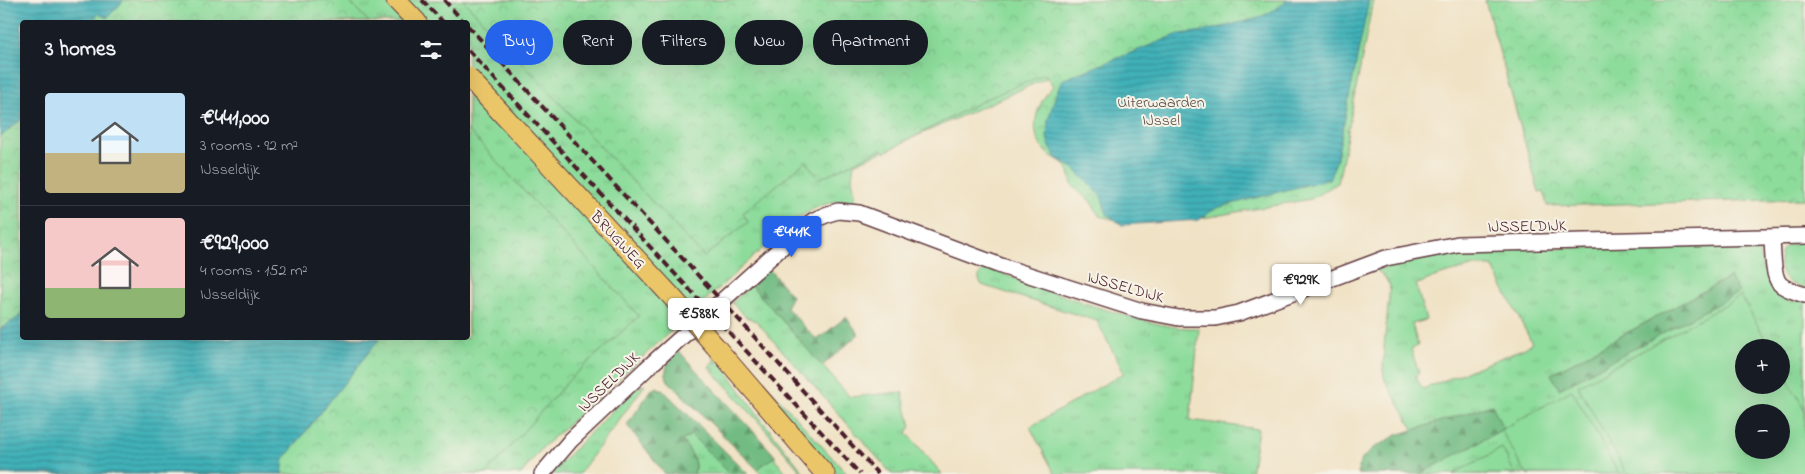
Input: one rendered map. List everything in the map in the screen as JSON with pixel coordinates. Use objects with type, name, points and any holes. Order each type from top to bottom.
[{"type":"main road","points":[[396,0],[415,20]]},
{"type":"main road","name":"BRUGWEG","points":[[470,79],[672,297],[824,474]]},
{"type":"street","name":"IJSSELDIJK","points":[[542,474],[571,440],[733,289],[807,225],[814,220],[838,211],[858,212],[1001,266],[1142,311],[1179,318],[1215,318],[1239,313],[1386,258],[1458,244],[1805,236]]},
{"type":"street","points":[[1772,238],[1775,276],[1779,283],[1786,288],[1805,295]]},
{"type":"green space","points":[[90,0],[348,0],[367,20],[69,20]]},
{"type":"green space","points":[[124,0],[1287,0],[1051,76],[854,164],[852,177],[856,201],[847,200],[831,203],[816,208],[794,220],[543,447],[521,474],[282,474],[465,340],[470,340],[470,20],[94,20]]},
{"type":"green space","name":"Uiterwaarden IJssel","points":[[463,0],[1373,0],[1338,183],[1311,199],[1203,218],[1125,222],[1099,216],[1090,201],[1074,187],[1067,167],[1046,152],[1040,144],[1035,128],[1038,110],[1053,86],[1045,74],[986,99],[885,152],[881,149],[819,179],[806,161],[743,213],[748,222],[704,257],[524,65],[553,65],[553,20],[485,20],[485,23]]},
{"type":"green space","points":[[1485,0],[1805,0],[1805,199],[1547,206],[1544,192],[1539,193]]},
{"type":"green space","points":[[20,71],[20,340],[470,340],[470,132],[639,316],[570,379],[486,474],[0,474],[0,92]]},
{"type":"green space","points":[[1805,242],[1805,288],[1789,282],[1785,278],[1782,273],[1780,259],[1785,247],[1793,243]]},
{"type":"green space","points":[[1751,245],[1759,252],[1762,265],[1781,297],[1793,302],[1798,300],[1805,301],[1805,474],[1420,474],[1502,429],[1492,405],[1414,431],[1385,380],[1383,371],[1384,347],[1390,286],[1384,276],[1376,270],[1406,262],[1483,249]],"holes":[[[1475,266],[1492,266],[1532,343],[1525,348],[1423,389],[1415,376],[1419,373],[1411,349],[1418,346],[1412,324],[1426,320],[1416,285],[1437,276]],[[1730,277],[1738,292],[1551,374]]]},
{"type":"green space","points":[[768,268],[792,296],[786,307],[817,340],[846,317],[859,334],[822,366],[751,285]]},
{"type":"green space","points":[[986,268],[1072,299],[1133,318],[1170,326],[1199,328],[1190,420],[1258,429],[1251,474],[1055,474],[1030,427],[1124,373],[1097,321],[982,285],[979,275]]},
{"type":"green space","points":[[1730,277],[1739,292],[1559,389],[1551,374]]},
{"type":"green space","points":[[751,285],[850,397],[902,392],[911,426],[907,433],[942,474],[892,474],[756,321],[746,317],[732,303]]},
{"type":"green space","points":[[1741,296],[1765,339],[1735,339],[1735,394],[1790,394],[1790,384],[1805,410],[1805,474],[1627,474],[1578,386]]},
{"type":"green space","points":[[724,338],[847,474],[837,474],[721,341]]},
{"type":"green space","points":[[679,351],[775,456],[757,469],[668,381],[666,368]]},
{"type":"green space","points":[[711,355],[722,365],[761,419],[805,474],[709,367],[713,361],[717,364]]},
{"type":"green space","points":[[645,385],[579,474],[550,474],[619,404],[638,387]]},
{"type":"green space","points":[[657,387],[664,391],[748,474],[730,474],[691,435],[682,441],[694,460],[694,474],[665,474],[627,425],[651,390]]},
{"type":"green space","points":[[1572,390],[1619,474],[1526,474],[1501,430]]},
{"type":"green space","points":[[1492,405],[1503,429],[1420,474],[1358,474],[1360,461],[1372,449],[1397,435]]},
{"type":"green space","points":[[691,435],[730,474],[694,474],[694,460],[682,441]]},
{"type":"green space","points":[[1502,448],[1515,474],[1453,474]]},
{"type":"green space","points":[[775,456],[775,460],[788,474],[762,474],[757,469]]},
{"type":"water","points":[[0,0],[124,0],[107,18],[99,14],[93,20],[20,20],[20,121],[0,137]]},
{"type":"water","points":[[1287,0],[1369,0],[1336,162],[1329,179],[1216,208],[1199,220],[1122,225],[1107,214],[1101,196],[1073,168],[1056,158],[1047,138],[1048,120],[1062,80],[1179,34],[1205,31],[1259,18],[1281,6]]},
{"type":"water","points":[[20,315],[20,340],[378,340],[284,459],[282,474],[0,474],[0,329]]},
{"type":"railway","points":[[422,0],[441,20]]},
{"type":"railway","points":[[444,0],[462,20]]},
{"type":"railway","points":[[470,28],[741,322],[878,474]]},
{"type":"railway","points":[[470,52],[860,474]]}]
